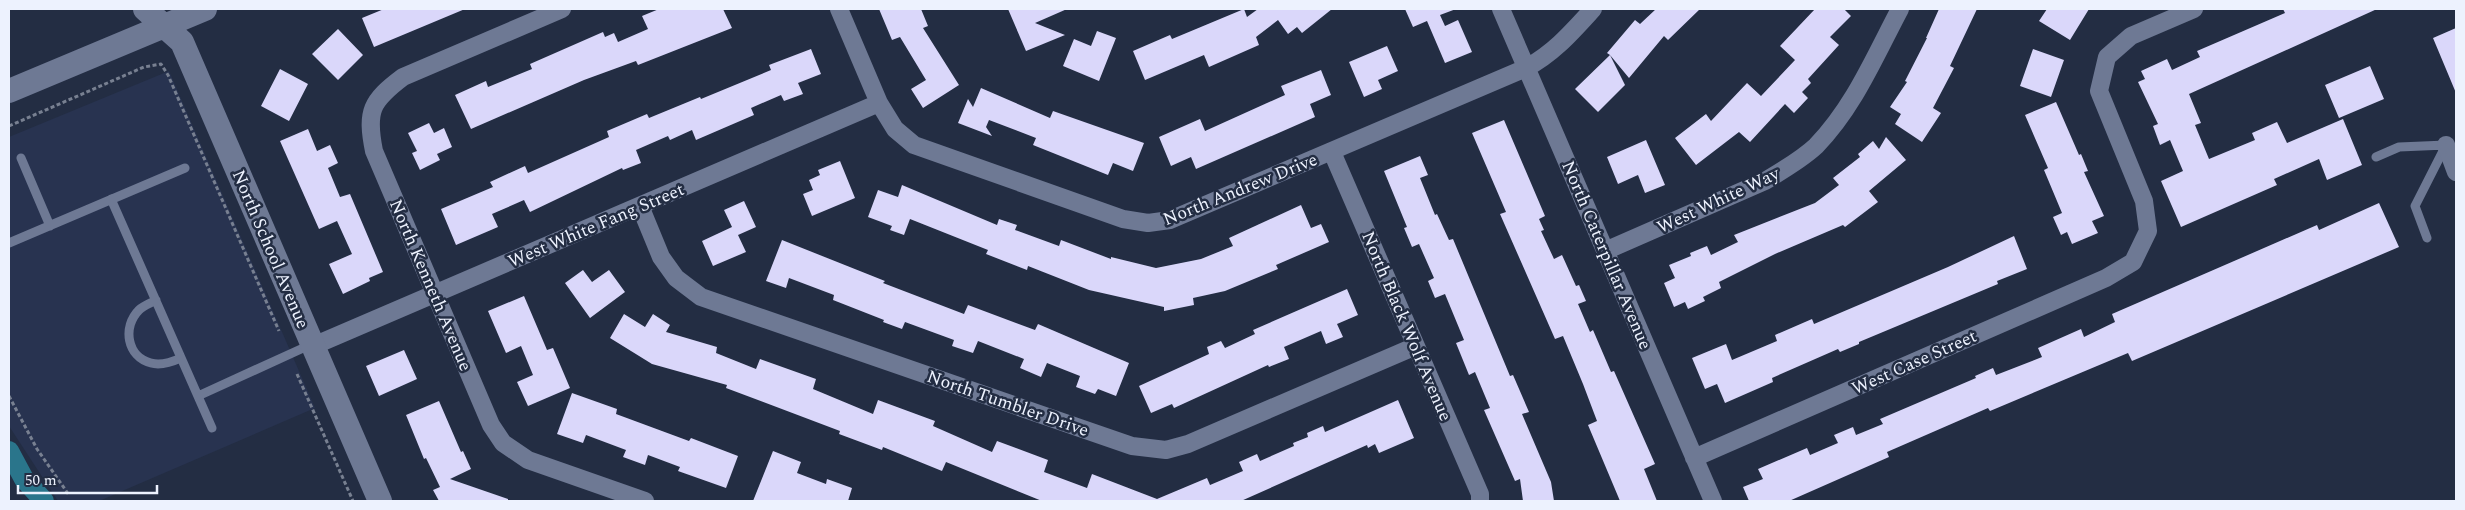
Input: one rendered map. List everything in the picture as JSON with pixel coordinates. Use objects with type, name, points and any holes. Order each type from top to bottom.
[{"type":"street","name":"North School Avenue","points":[[145,9],[182,42],[380,501]]},
{"type":"street","points":[[9,92],[205,9]]},
{"type":"street","name":"North Kenneth Avenue","points":[[562,9],[403,77],[385,90],[373,108],[369,125],[374,150],[491,425],[503,443],[516,454],[528,460],[645,501]]},
{"type":"street","name":"North Andrew Drive","points":[[839,9],[879,103],[895,129],[914,145],[1123,219],[1148,223],[1170,220],[1526,68],[1547,56],[1566,40],[1593,9]]},
{"type":"street","name":"North Caterpillar Avenue","points":[[1501,9],[1712,501]]},
{"type":"street","name":"West White Way","points":[[1605,251],[1765,181],[1790,166],[1814,147],[1835,125],[1854,98],[1900,9]]},
{"type":"street","name":"West Case Street","points":[[1694,458],[2106,278],[2133,262],[2148,231],[2144,202],[2099,91],[2107,57],[2131,36],[2194,9]]},
{"type":"street","name":"West White Fang Street","points":[[313,345],[879,103]]},
{"type":"street","points":[[2446,145],[2456,172]]},
{"type":"street","name":"North Black Wolf Avenue","points":[[1332,152],[1480,494],[1480,501]]},
{"type":"street","name":"North Tumbler Drive","points":[[640,206],[666,264],[676,278],[700,297],[1132,446],[1166,450],[1188,444],[1416,346]]},
{"type":"lane","points":[[2376,157],[2399,147],[2446,145],[2415,206],[2427,238]]},
{"type":"lane","points":[[21,158],[50,226]]},
{"type":"lane","points":[[9,243],[185,168]]},
{"type":"lane","points":[[111,200],[212,428]]},
{"type":"lane","points":[[156,300],[139,310],[130,324],[128,340],[134,353],[150,363],[164,364],[181,358]]},
{"type":"lane","points":[[198,396],[313,345]]},
{"type":"path","points":[[297,374],[353,501]]},
{"type":"path","points":[[9,396],[37,449],[68,495]]},
{"type":"shaded area","points":[[169,71],[315,408],[99,501],[58,501],[9,426],[9,137]]},
{"type":"building","points":[[384,9],[465,9],[374,47],[362,18]]},
{"type":"building","points":[[659,9],[723,9],[732,28],[638,65],[636,61],[584,80],[471,129],[455,95],[486,81],[488,87],[532,69],[530,64],[603,32],[605,37],[614,33],[618,42],[648,29],[642,16]]},
{"type":"building","points":[[879,9],[921,9],[928,26],[923,28],[959,85],[923,108],[911,89],[926,80],[900,37],[892,40]]},
{"type":"building","points":[[1008,9],[1067,9],[1035,23],[1065,35],[1026,51]]},
{"type":"building","points":[[1244,9],[1247,17],[1258,9],[1332,9],[1302,33],[1297,27],[1288,34],[1278,20],[1256,37],[1259,45],[1209,67],[1204,55],[1145,80],[1133,51],[1170,35],[1172,39]]},
{"type":"building","points":[[1405,9],[1456,9],[1440,15],[1445,26],[1458,20],[1472,52],[1445,63],[1427,21],[1413,27]]},
{"type":"building","points":[[1656,9],[1700,9],[1668,40],[1664,36],[1629,78],[1607,53],[1635,20],[1640,24]]},
{"type":"building","points":[[1815,9],[1844,9],[1851,16],[1830,37],[1839,45],[1808,79],[1811,83],[1802,92],[1808,98],[1794,113],[1785,104],[1750,142],[1739,132],[1696,165],[1675,138],[1706,114],[1711,121],[1747,83],[1761,96],[1795,60],[1780,46]]},
{"type":"building","points":[[1939,9],[1977,9],[1950,66],[1954,68],[1933,108],[1941,113],[1922,142],[1895,124],[1901,114],[1890,107],[1907,82],[1905,81],[1927,38]]},
{"type":"building","points":[[2047,9],[2089,9],[2070,40],[2039,21]]},
{"type":"building","points":[[2283,9],[2377,9],[2189,94],[2201,123],[2195,125],[2209,159],[2255,140],[2252,133],[2277,122],[2287,143],[2343,119],[2362,165],[2327,180],[2319,159],[2274,179],[2277,185],[2181,227],[2161,181],[2183,171],[2170,140],[2160,145],[2153,126],[2158,124],[2138,82],[2145,79],[2141,71],[2167,59],[2172,70],[2200,57],[2197,51],[2285,13]]},
{"type":"building","points":[[2456,28],[2456,93],[2433,38]]},
{"type":"building","points":[[338,29],[363,55],[338,80],[312,54]]},
{"type":"building","points":[[1097,31],[1116,38],[1099,81],[1063,66],[1074,39],[1091,46]]},
{"type":"building","points":[[1387,46],[1398,71],[1378,80],[1382,89],[1364,97],[1349,62]]},
{"type":"building","points":[[811,49],[821,74],[798,83],[803,94],[784,101],[781,95],[751,108],[754,115],[696,140],[692,130],[670,140],[668,136],[636,150],[641,163],[623,170],[622,168],[530,212],[524,200],[492,214],[498,227],[456,245],[441,209],[493,187],[490,182],[525,166],[528,173],[609,137],[607,131],[647,114],[649,118],[700,97],[701,99],[771,70],[769,65]]},
{"type":"building","points":[[2033,49],[2064,60],[2051,97],[2020,86]]},
{"type":"building","points":[[1610,55],[1625,85],[1598,112],[1575,89]]},
{"type":"building","points":[[2370,66],[2384,99],[2339,118],[2325,85]]},
{"type":"building","points":[[280,69],[308,84],[289,121],[261,106]]},
{"type":"building","points":[[1321,70],[1331,95],[1310,104],[1315,117],[1196,169],[1191,157],[1171,166],[1159,137],[1200,119],[1205,131],[1285,95],[1281,86]]},
{"type":"building","points":[[981,88],[1050,118],[1053,111],[1144,143],[1133,171],[1113,163],[1108,175],[1033,145],[1036,138],[989,120],[986,127],[992,136],[958,123],[968,99],[973,107]]},
{"type":"building","points":[[2056,102],[2079,155],[2081,154],[2088,171],[2084,172],[2104,216],[2092,221],[2098,233],[2072,244],[2067,232],[2061,235],[2053,217],[2062,213],[2044,170],[2048,168],[2025,115]]},
{"type":"building","points":[[1504,120],[1545,216],[1539,219],[1544,230],[1541,231],[1554,259],[1562,255],[1576,286],[1579,285],[1586,301],[1578,304],[1590,332],[1593,330],[1611,372],[1614,371],[1655,464],[1644,469],[1657,501],[1620,501],[1588,425],[1597,421],[1563,336],[1555,339],[1500,214],[1506,212],[1472,133]]},
{"type":"building","points":[[429,123],[434,133],[444,128],[452,147],[437,154],[440,160],[420,170],[412,153],[417,151],[408,133]]},
{"type":"building","points":[[308,129],[317,151],[330,145],[338,163],[328,168],[340,197],[350,194],[383,272],[369,278],[370,281],[343,294],[329,264],[352,254],[337,221],[319,229],[280,141]]},
{"type":"building","points":[[1886,137],[1906,160],[1869,191],[1878,202],[1845,227],[1843,225],[1775,254],[1719,282],[1721,288],[1703,297],[1705,301],[1688,309],[1685,302],[1674,307],[1664,283],[1675,278],[1669,265],[1691,256],[1690,253],[1707,246],[1711,255],[1738,242],[1734,235],[1815,203],[1839,185],[1833,178],[1860,157],[1858,154],[1873,141],[1879,149]]},
{"type":"building","points":[[1646,140],[1665,185],[1645,193],[1638,175],[1618,184],[1607,157]]},
{"type":"building","points":[[1420,156],[1428,175],[1420,178],[1435,215],[1437,214],[1449,240],[1453,239],[1510,376],[1513,375],[1529,412],[1522,414],[1551,482],[1554,501],[1523,501],[1520,479],[1515,481],[1484,410],[1490,408],[1475,372],[1469,375],[1456,343],[1464,340],[1445,294],[1435,298],[1428,281],[1434,278],[1419,244],[1412,247],[1404,228],[1407,227],[1384,171]]},
{"type":"building","points":[[840,161],[855,198],[812,216],[803,194],[813,190],[809,180],[820,175],[818,170]]},
{"type":"building","points":[[902,185],[997,225],[999,219],[1017,225],[1015,230],[1059,246],[1061,240],[1111,259],[1111,257],[1156,268],[1201,259],[1233,246],[1229,238],[1301,205],[1311,228],[1321,224],[1329,242],[1276,265],[1278,269],[1225,291],[1193,298],[1194,305],[1164,311],[1164,307],[1089,290],[1028,266],[1027,270],[986,254],[988,250],[910,219],[904,235],[890,230],[892,226],[868,217],[878,190],[898,197]]},
{"type":"building","points":[[744,201],[756,227],[738,235],[746,252],[713,266],[702,241],[732,227],[724,210]]},
{"type":"building","points":[[2379,203],[2399,247],[2132,361],[2128,353],[1990,411],[1988,408],[1887,452],[1889,457],[1789,501],[1749,501],[1743,487],[1763,479],[1758,469],[1807,448],[1810,455],[1838,443],[1834,435],[1853,427],[1856,435],[1883,424],[1880,419],[1976,378],[1975,376],[1993,368],[1996,375],[2042,357],[2038,348],[2081,329],[2084,337],[2115,322],[2112,314],[2317,225],[2319,230]]},
{"type":"building","points":[[2014,236],[2027,269],[1997,281],[1998,284],[1859,342],[1859,344],[1840,352],[1838,349],[1772,378],[1773,382],[1725,403],[1717,384],[1705,389],[1692,358],[1726,344],[1732,360],[1777,341],[1775,335],[1812,319],[1814,324],[1948,267]]},
{"type":"building","points":[[782,240],[885,281],[883,283],[964,314],[968,305],[1035,330],[1038,324],[1129,363],[1116,396],[1098,389],[1095,394],[1076,387],[1080,376],[1047,363],[1041,377],[1020,368],[1024,359],[978,341],[973,353],[952,346],[954,340],[905,322],[902,329],[833,300],[834,295],[789,278],[786,288],[766,281]]},
{"type":"building","points":[[583,270],[592,282],[609,270],[625,292],[590,318],[565,283]]},
{"type":"building","points":[[1347,289],[1358,315],[1337,324],[1343,337],[1326,344],[1321,331],[1284,347],[1289,359],[1269,367],[1268,365],[1174,408],[1172,404],[1151,413],[1139,386],[1209,354],[1207,347],[1221,341],[1225,348],[1255,334],[1253,330]]},
{"type":"building","points":[[524,296],[547,350],[553,348],[570,388],[528,406],[517,382],[533,375],[521,346],[506,353],[488,311]]},
{"type":"building","points":[[624,314],[645,327],[653,314],[670,325],[666,332],[717,347],[716,353],[756,369],[760,359],[816,379],[813,389],[873,414],[878,400],[935,421],[933,426],[992,452],[997,441],[1048,460],[1044,472],[1087,488],[1092,474],[1157,499],[1207,478],[1210,485],[1243,471],[1239,462],[1257,454],[1260,461],[1294,446],[1293,443],[1308,437],[1307,433],[1323,426],[1325,432],[1398,400],[1414,438],[1379,453],[1375,444],[1368,448],[1367,445],[1241,501],[1042,501],[946,462],[942,471],[883,447],[882,450],[839,434],[840,431],[726,388],[727,385],[652,364],[610,338]]},
{"type":"building","points":[[404,350],[417,379],[379,396],[366,366]]},
{"type":"building","points":[[572,393],[617,409],[616,414],[689,441],[691,438],[738,456],[726,488],[678,471],[680,467],[648,455],[645,465],[623,457],[626,450],[586,435],[583,443],[557,434]]},
{"type":"building","points":[[439,401],[461,452],[463,451],[471,469],[450,479],[508,499],[508,501],[439,501],[433,490],[440,487],[426,458],[424,459],[406,415]]},
{"type":"building","points":[[773,451],[801,462],[797,473],[826,484],[827,479],[852,488],[848,501],[753,501]]},
{"type":"waterway","points":[[9,451],[24,479],[44,501]]}]
